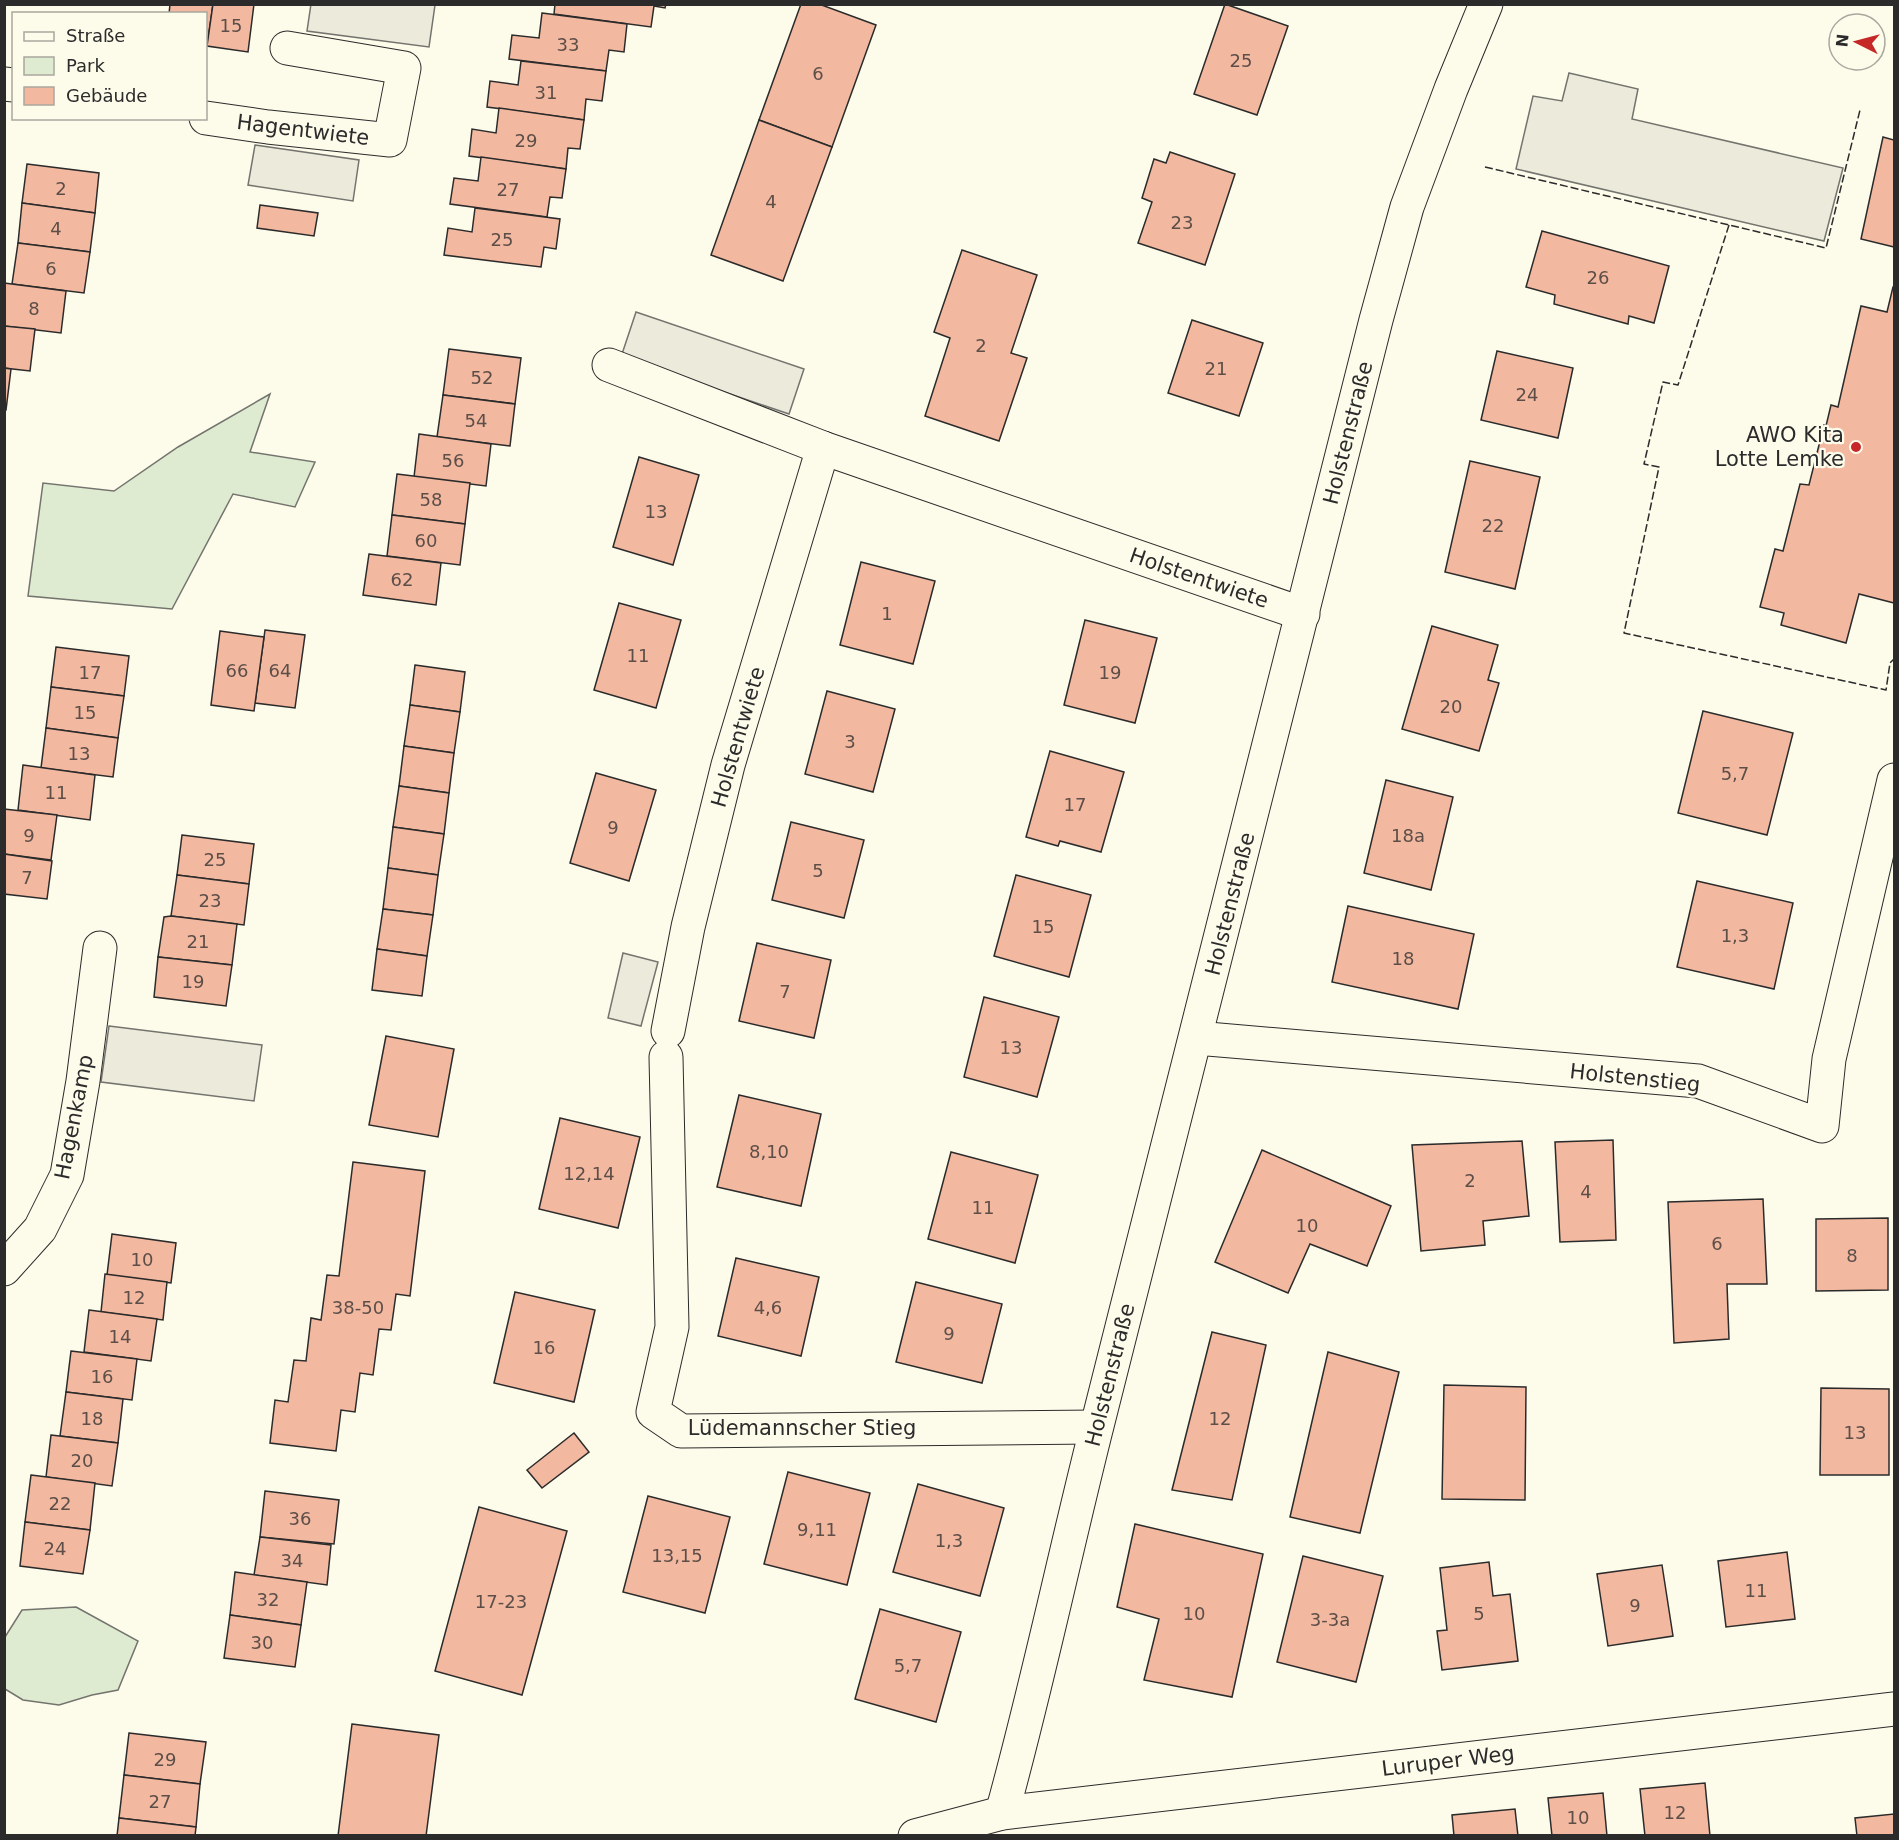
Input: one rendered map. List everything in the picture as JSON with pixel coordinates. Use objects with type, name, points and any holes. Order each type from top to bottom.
[{"type":"street","name":"Holstenstraße","points":[[1002,1813],[1020,1747],[1096,1427],[1376,320],[1407,207],[1486,4]]},
{"type":"street","name":"Hagentwiete","points":[[207,118],[390,140],[404,68],[287,48]]},
{"type":"street","name":"Holstentwiete","points":[[609,365],[823,448],[1303,614]]},
{"type":"street","name":"Holstentwiete","points":[[667,1044],[688,927],[729,765],[823,448]]},
{"type":"street","name":"Holstenstieg","points":[[1196,1038],[1698,1081],[1822,1126],[1829,1059],[1894,780]]},
{"type":"street","name":"Hagenkamp","points":[[4,1269],[40,1229],[67,1175],[83,1081],[100,948]]},
{"type":"street","name":"Lüdemannscher Stieg","points":[[667,1044],[672,1327],[653,1412],[681,1431],[1096,1427]]},
{"type":"street","name":"Luruper Weg","points":[[915,1836],[1002,1813],[1894,1709]]},
{"type":"green space","points":[[270,394],[250,452],[315,462],[295,507],[233,494],[172,609],[28,596],[43,483],[114,491],[178,447]]},
{"type":"green space","points":[[76,1607],[138,1641],[118,1690],[59,1705],[23,1700],[5,1689],[5,1637],[22,1610]]},
{"type":"shaded area","points":[[311,4],[435,5],[429,47],[307,31]]},
{"type":"shaded area","points":[[1569,73],[1638,89],[1632,119],[1843,168],[1824,241],[1516,169],[1533,96],[1562,101]]},
{"type":"shaded area","points":[[255,145],[359,160],[353,201],[248,185]]},
{"type":"shaded area","points":[[636,312],[804,369],[789,414],[621,357]]},
{"type":"shaded area","points":[[623,953],[658,962],[641,1026],[608,1018]]},
{"type":"shaded area","points":[[109,1026],[262,1045],[254,1101],[101,1082]]},
{"type":"building","points":[[170,4],[213,4],[207,46],[207,12],[169,12]]},
{"type":"building","points":[[213,4],[254,4],[248,52],[207,46]]},
{"type":"building","points":[[555,4],[666,4],[665,8],[654,6],[651,27],[554,14]]},
{"type":"building","points":[[801,4],[819,4],[876,25],[832,147],[759,120]]},
{"type":"building","points":[[1225,4],[1288,26],[1257,115],[1194,94]]},
{"type":"building","points":[[542,13],[627,24],[624,52],[609,50],[606,71],[509,59],[512,35],[539,38]]},
{"type":"building","points":[[521,61],[606,71],[602,101],[586,99],[584,120],[487,107],[490,81],[518,85]]},
{"type":"building","points":[[499,108],[584,120],[580,149],[568,148],[566,169],[469,156],[472,129],[496,133]]},
{"type":"building","points":[[759,120],[832,147],[783,281],[711,255]]},
{"type":"building","points":[[1883,137],[1894,140],[1894,247],[1861,239]]},
{"type":"building","points":[[1170,152],[1235,174],[1205,265],[1138,243],[1152,202],[1142,198],[1154,159],[1166,163]]},
{"type":"building","points":[[481,157],[566,169],[562,198],[550,197],[547,217],[450,204],[454,178],[478,181]]},
{"type":"building","points":[[27,164],[99,173],[95,213],[22,203]]},
{"type":"building","points":[[22,203],[95,213],[90,252],[18,243]]},
{"type":"building","points":[[260,205],[318,213],[314,236],[257,228]]},
{"type":"building","points":[[475,208],[560,219],[556,249],[544,247],[541,267],[444,255],[448,228],[472,232]]},
{"type":"building","points":[[1542,231],[1669,266],[1654,323],[1629,316],[1628,324],[1554,304],[1555,295],[1526,287]]},
{"type":"building","points":[[18,243],[90,252],[84,293],[12,284]]},
{"type":"building","points":[[962,250],[1037,275],[1011,353],[1027,358],[999,441],[925,416],[950,338],[934,332]]},
{"type":"building","points":[[4,283],[66,291],[61,333],[4,326]]},
{"type":"building","name":"AWO Kita Lotte Lemke","points":[[1893,287],[1894,603],[1859,594],[1846,643],[1781,625],[1784,613],[1760,607],[1775,549],[1783,551],[1800,484],[1809,485],[1831,405],[1838,407],[1861,306],[1887,312]]},
{"type":"building","points":[[1192,320],[1263,343],[1239,416],[1168,393]]},
{"type":"building","points":[[4,326],[35,329],[30,371],[4,368]]},
{"type":"building","points":[[449,349],[521,358],[515,404],[443,395]]},
{"type":"building","points":[[1497,351],[1573,368],[1558,438],[1481,420]]},
{"type":"building","points":[[4,368],[11,369],[6,410],[4,410]]},
{"type":"building","points":[[443,395],[515,404],[510,446],[437,437]]},
{"type":"building","points":[[419,434],[491,444],[486,486],[414,477]]},
{"type":"building","points":[[639,457],[699,475],[673,565],[613,547]]},
{"type":"building","points":[[1470,461],[1540,477],[1515,589],[1445,572]]},
{"type":"building","points":[[397,474],[470,483],[465,524],[392,515]]},
{"type":"building","points":[[392,515],[465,524],[460,565],[387,556]]},
{"type":"building","points":[[369,554],[441,563],[436,605],[363,595]]},
{"type":"building","points":[[861,562],[935,581],[913,664],[840,645]]},
{"type":"building","points":[[619,603],[681,620],[656,708],[594,690]]},
{"type":"building","points":[[1085,620],[1157,638],[1135,723],[1064,705]]},
{"type":"building","points":[[1432,626],[1498,645],[1488,680],[1499,683],[1479,751],[1402,729]]},
{"type":"building","points":[[265,630],[305,635],[295,708],[255,703]]},
{"type":"building","points":[[220,631],[264,637],[254,711],[211,705]]},
{"type":"building","points":[[56,647],[129,656],[124,696],[51,687]]},
{"type":"building","points":[[415,665],[465,672],[460,712],[410,705]]},
{"type":"building","points":[[51,687],[124,696],[118,738],[46,728]]},
{"type":"building","points":[[827,691],[895,709],[873,792],[805,774]]},
{"type":"building","points":[[410,705],[460,712],[454,753],[404,746]]},
{"type":"building","points":[[1703,711],[1793,733],[1767,835],[1678,813]]},
{"type":"building","points":[[46,728],[118,738],[113,777],[41,768]]},
{"type":"building","points":[[404,746],[454,753],[449,793],[399,786]]},
{"type":"building","points":[[1050,751],[1124,772],[1101,852],[1060,841],[1058,846],[1026,837]]},
{"type":"building","points":[[23,765],[95,775],[90,820],[18,810]]},
{"type":"building","points":[[596,773],[656,790],[629,881],[570,863]]},
{"type":"building","points":[[1386,780],[1453,797],[1431,890],[1364,873]]},
{"type":"building","points":[[399,786],[449,793],[444,834],[393,827]]},
{"type":"building","points":[[4,809],[57,815],[51,860],[4,854]]},
{"type":"building","points":[[791,822],[864,840],[844,918],[772,900]]},
{"type":"building","points":[[393,827],[444,834],[438,875],[388,868]]},
{"type":"building","points":[[182,835],[254,844],[249,884],[177,875]]},
{"type":"building","points":[[4,854],[52,861],[47,899],[4,894]]},
{"type":"building","points":[[388,868],[438,875],[433,915],[383,909]]},
{"type":"building","points":[[177,875],[249,884],[244,925],[171,916]]},
{"type":"building","points":[[1016,875],[1091,895],[1069,977],[994,956]]},
{"type":"building","points":[[1697,881],[1793,903],[1774,989],[1677,967]]},
{"type":"building","points":[[1348,906],[1474,934],[1458,1009],[1332,982]]},
{"type":"building","points":[[383,909],[433,915],[427,956],[377,949]]},
{"type":"building","points":[[164,917],[237,924],[232,965],[158,957]]},
{"type":"building","points":[[757,943],[831,960],[814,1038],[739,1021]]},
{"type":"building","points":[[377,949],[427,956],[422,996],[372,990]]},
{"type":"building","points":[[158,957],[232,965],[226,1006],[154,997]]},
{"type":"building","points":[[984,997],[1059,1017],[1037,1097],[964,1077]]},
{"type":"building","points":[[386,1036],[454,1049],[438,1137],[369,1125]]},
{"type":"building","points":[[739,1095],[821,1114],[801,1206],[717,1187]]},
{"type":"building","points":[[560,1118],[640,1137],[618,1228],[539,1209]]},
{"type":"building","points":[[1613,1140],[1616,1240],[1560,1242],[1555,1142]]},
{"type":"building","points":[[1522,1141],[1529,1216],[1483,1221],[1485,1245],[1421,1251],[1412,1145]]},
{"type":"building","points":[[1262,1150],[1391,1206],[1367,1266],[1310,1244],[1288,1293],[1215,1262]]},
{"type":"building","points":[[951,1152],[1038,1175],[1015,1263],[928,1239]]},
{"type":"building","points":[[353,1162],[425,1171],[410,1296],[396,1294],[391,1330],[379,1329],[373,1375],[360,1373],[355,1412],[341,1410],[336,1451],[270,1443],[275,1400],[288,1402],[294,1360],[306,1361],[311,1318],[321,1320],[327,1275],[339,1276]]},
{"type":"building","points":[[1763,1199],[1767,1284],[1727,1284],[1729,1339],[1674,1343],[1668,1202]]},
{"type":"building","points":[[1888,1218],[1888,1290],[1816,1291],[1816,1219]]},
{"type":"building","points":[[112,1234],[176,1243],[171,1283],[107,1275]]},
{"type":"building","points":[[736,1258],[819,1277],[801,1356],[718,1336]]},
{"type":"building","points":[[105,1274],[167,1282],[163,1320],[101,1312]]},
{"type":"building","points":[[916,1282],[1002,1304],[982,1383],[896,1362]]},
{"type":"building","points":[[515,1292],[595,1310],[574,1402],[494,1383]]},
{"type":"building","points":[[89,1310],[157,1319],[151,1361],[84,1352]]},
{"type":"building","points":[[1212,1332],[1266,1345],[1232,1500],[1172,1490]]},
{"type":"building","points":[[71,1351],[137,1359],[132,1400],[66,1392]]},
{"type":"building","points":[[1328,1352],[1399,1372],[1360,1533],[1290,1517]]},
{"type":"building","points":[[1444,1385],[1526,1387],[1525,1500],[1442,1499]]},
{"type":"building","points":[[1821,1388],[1889,1389],[1889,1475],[1820,1475]]},
{"type":"building","points":[[66,1392],[123,1399],[118,1443],[60,1436]]},
{"type":"building","points":[[574,1433],[589,1452],[542,1488],[527,1470]]},
{"type":"building","points":[[51,1435],[118,1443],[112,1486],[46,1477]]},
{"type":"building","points":[[788,1472],[870,1493],[847,1585],[764,1564]]},
{"type":"building","points":[[31,1475],[95,1483],[90,1530],[25,1522]]},
{"type":"building","points":[[918,1484],[1004,1508],[980,1596],[893,1572]]},
{"type":"building","points":[[265,1491],[339,1500],[334,1544],[260,1537]]},
{"type":"building","points":[[648,1496],[730,1517],[705,1613],[623,1592]]},
{"type":"building","points":[[479,1507],[567,1531],[522,1695],[435,1671]]},
{"type":"building","points":[[25,1522],[90,1530],[83,1574],[20,1566]]},
{"type":"building","points":[[1135,1524],[1263,1554],[1232,1697],[1144,1680],[1159,1619],[1117,1607]]},
{"type":"building","points":[[260,1537],[331,1545],[327,1585],[254,1575]]},
{"type":"building","points":[[1787,1552],[1795,1619],[1726,1627],[1718,1561]]},
{"type":"building","points":[[1303,1556],[1383,1576],[1356,1682],[1277,1662]]},
{"type":"building","points":[[1489,1562],[1493,1596],[1510,1594],[1518,1661],[1442,1670],[1437,1631],[1447,1630],[1440,1568]]},
{"type":"building","points":[[1662,1565],[1673,1636],[1608,1646],[1597,1574]]},
{"type":"building","points":[[235,1572],[307,1582],[301,1625],[230,1615]]},
{"type":"building","points":[[880,1609],[961,1632],[936,1722],[855,1699]]},
{"type":"building","points":[[230,1615],[301,1625],[295,1667],[224,1658]]},
{"type":"building","points":[[352,1724],[439,1735],[426,1836],[338,1836]]},
{"type":"building","points":[[129,1733],[206,1742],[200,1784],[124,1775]]},
{"type":"building","points":[[124,1775],[200,1784],[196,1827],[119,1818]]},
{"type":"building","points":[[1705,1783],[1710,1836],[1645,1836],[1640,1789]]},
{"type":"building","points":[[1603,1793],[1607,1836],[1552,1836],[1548,1798]]},
{"type":"building","points":[[1515,1809],[1518,1836],[1454,1836],[1452,1815]]},
{"type":"building","points":[[1894,1814],[1894,1836],[1857,1836],[1855,1818]]},
{"type":"building","points":[[119,1818],[196,1827],[195,1836],[117,1836]]},
{"type":"fence","points":[[1485,167],[1826,248],[1860,110]]},
{"type":"fence","points":[[1729,225],[1678,385],[1663,382],[1644,464],[1659,467],[1624,633],[1886,690],[1890,663],[1894,659]]},
{"type":"place","name":"AWO Kita Lotte Lemke","points":[[1856,447]]}]
